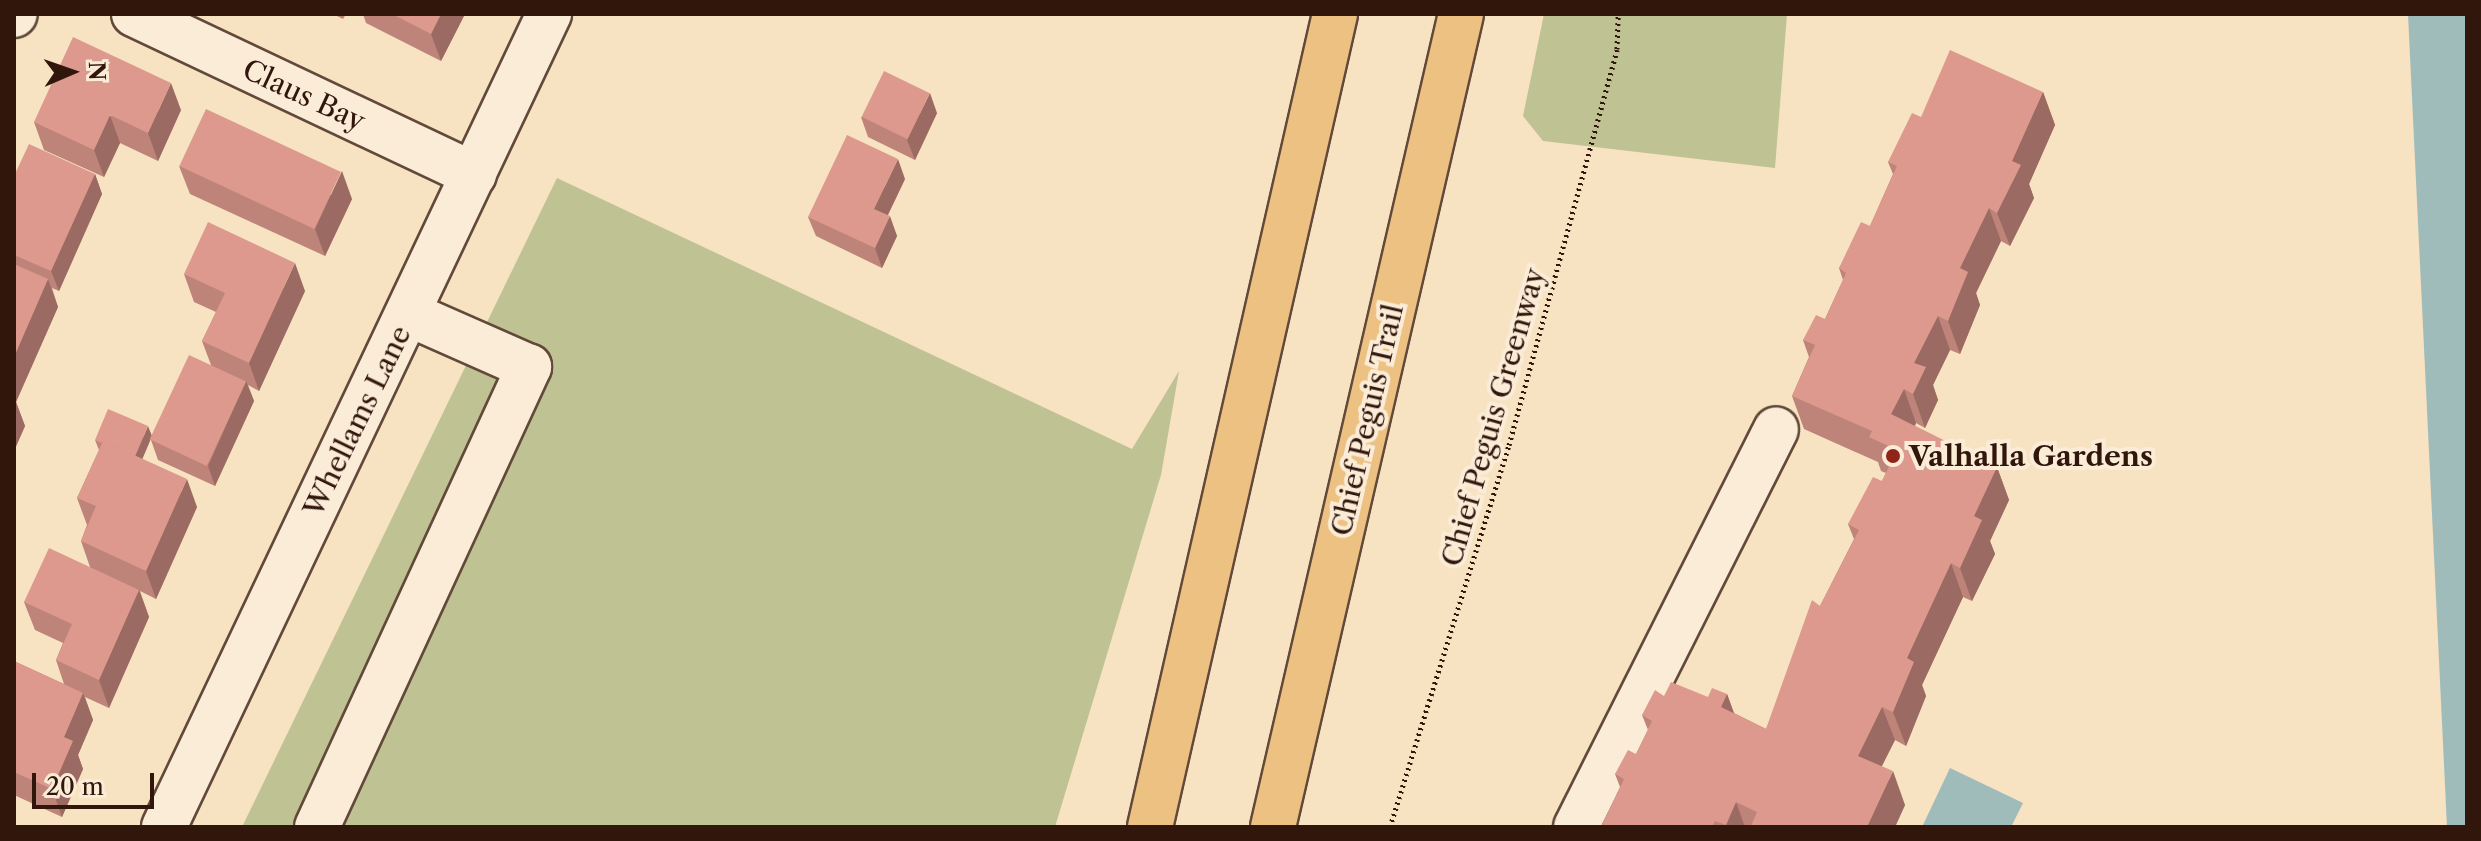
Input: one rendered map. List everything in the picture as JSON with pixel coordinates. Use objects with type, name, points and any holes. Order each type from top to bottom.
[{"type":"main road","points":[[1150,827],[1335,14]]},
{"type":"main road","name":"Chief Peguis Trail","points":[[1273,827],[1461,14]]},
{"type":"street","name":"Claus Bay","points":[[134,14],[474,175]]},
{"type":"street","name":"Whellams Lane","points":[[164,827],[549,14]]},
{"type":"street","points":[[317,827],[529,367],[409,314]]},
{"type":"street","points":[[1576,827],[1776,430]]},
{"type":"path","name":"Chief Peguis Greenway","points":[[1390,827],[1513,430],[1617,49],[1618,14]]},
{"type":"green space","points":[[1544,14],[1787,14],[1775,168],[1543,141],[1523,116]]},
{"type":"green space","points":[[557,178],[1132,449],[1179,371],[1161,475],[1055,827],[242,827]]},
{"type":"water","points":[[2408,14],[2467,14],[2467,827],[2447,827]]},
{"type":"water","points":[[1950,768],[2023,803],[2011,827],[1922,827]]},
{"type":"building","points":[[392,14],[441,14],[431,34]]},
{"type":"building","points":[[73,37],[171,83],[148,133],[110,115],[94,150],[34,122]]},
{"type":"building","name":"Valhalla Gardens","points":[[1950,50],[2043,92],[2012,161],[2021,165],[1997,213],[1989,208],[1960,268],[1968,272],[1948,321],[1938,316],[1914,363],[1926,367],[1913,394],[1904,389],[1891,414],[1997,467],[1974,516],[1982,520],[1960,568],[1951,563],[1907,658],[1914,662],[1893,712],[1882,707],[1858,756],[1893,771],[1867,827],[1754,827],[1751,826],[1757,812],[1736,802],[1726,825],[1715,821],[1712,827],[1601,827],[1624,779],[1615,774],[1628,750],[1636,754],[1652,721],[1642,715],[1655,690],[1664,696],[1671,682],[1708,697],[1712,688],[1727,694],[1721,707],[1766,729],[1812,600],[1820,606],[1859,530],[1848,524],[1873,477],[1882,481],[1897,450],[1869,437],[1872,431],[1792,396],[1815,345],[1803,340],[1816,315],[1825,319],[1846,273],[1839,268],[1861,222],[1870,226],[1897,166],[1888,162],[1912,113],[1921,117]]},
{"type":"building","points":[[884,71],[930,93],[907,139],[862,117]]},
{"type":"building","points":[[206,109],[341,172],[314,229],[179,166]]},
{"type":"building","points":[[847,135],[898,159],[874,209],[890,216],[875,248],[808,217]]},
{"type":"building","points":[[29,144],[95,174],[51,271],[14,255],[14,176]]},
{"type":"building","points":[[208,222],[295,263],[249,363],[202,341],[225,293],[184,274]]},
{"type":"building","points":[[14,264],[48,279],[14,357]]},
{"type":"building","points":[[189,355],[246,382],[207,466],[150,439]]},
{"type":"building","points":[[108,409],[148,426],[135,456],[95,440]]},
{"type":"building","points":[[103,441],[187,479],[146,571],[81,541],[96,506],[77,498]]},
{"type":"building","points":[[49,548],[139,590],[99,680],[56,660],[72,624],[24,602]]},
{"type":"building","points":[[14,661],[83,693],[64,737],[73,741],[52,789],[14,772]]},
{"type":"place","name":"Valhalla Gardens","points":[[1893,456]]}]
